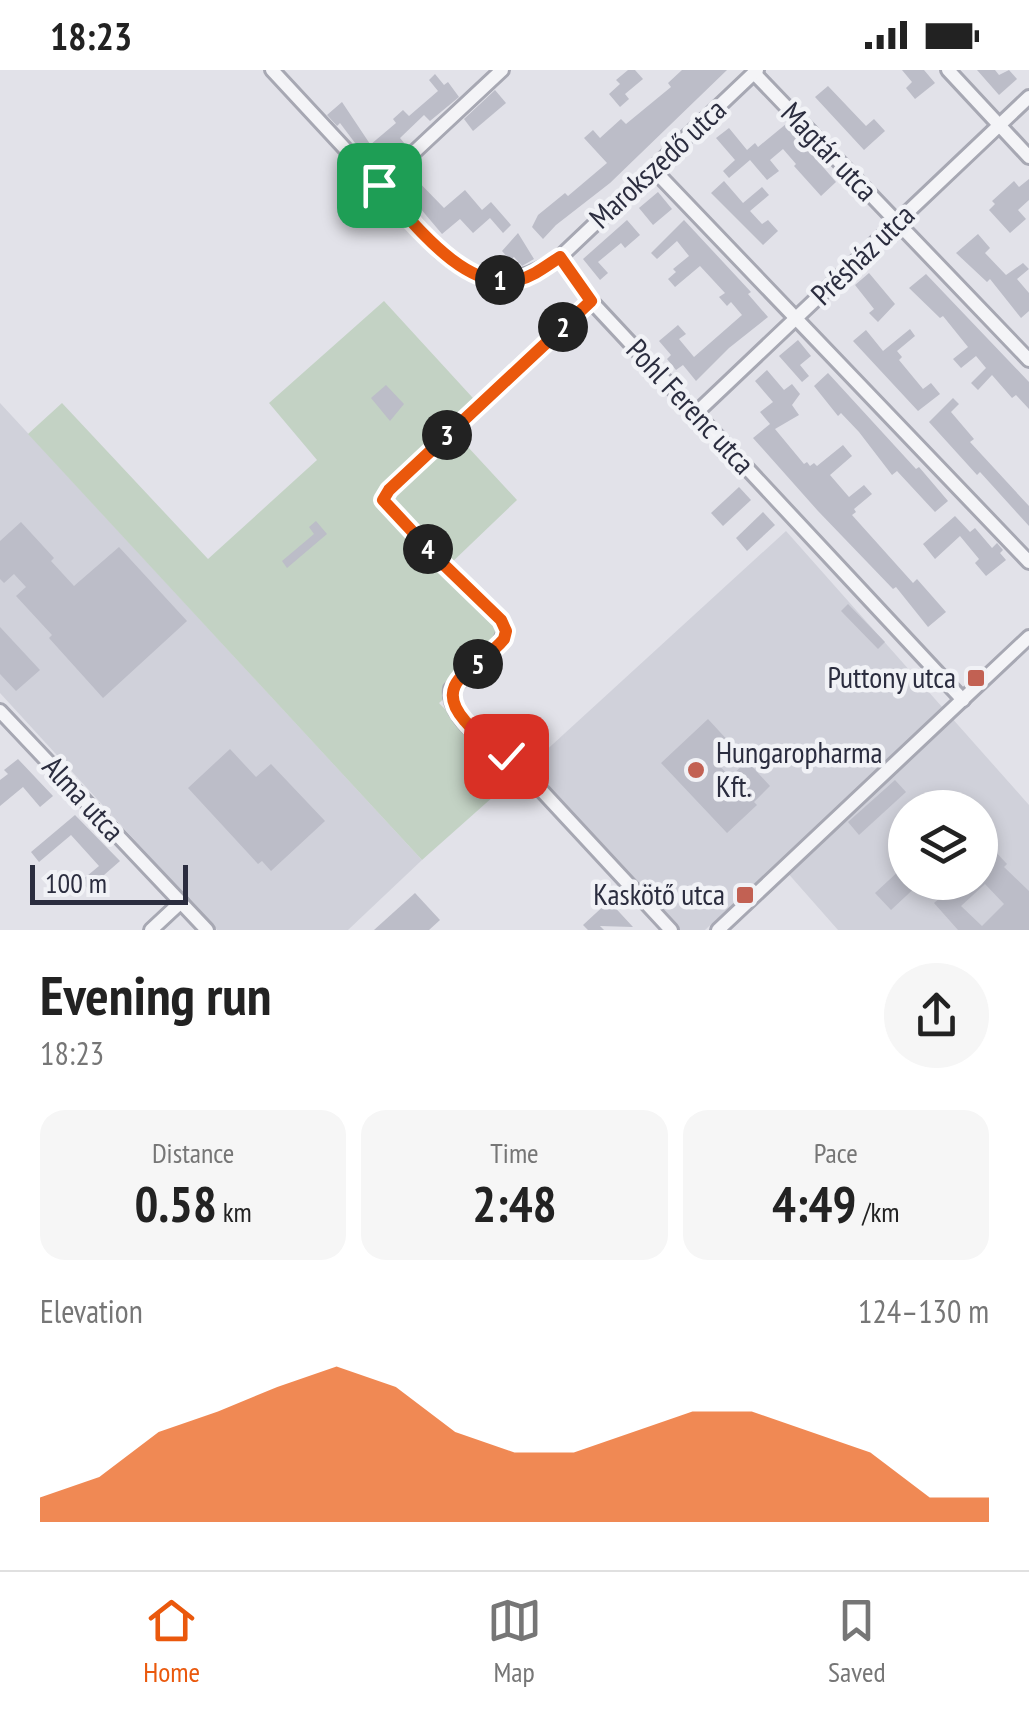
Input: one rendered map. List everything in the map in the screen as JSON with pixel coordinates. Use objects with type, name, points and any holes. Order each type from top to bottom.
[{"type":"street","points":[[272,70],[460,267],[513,282],[533,275],[560,257]]},
{"type":"street","points":[[379,185],[502,70]]},
{"type":"street","points":[[948,70],[1029,157]]},
{"type":"street","name":"Marokszedő utca","points":[[560,257],[756,71]]},
{"type":"street","name":"Magtár utca","points":[[756,71],[1029,360]]},
{"type":"street","name":"Présház utca","points":[[696,413],[1029,97]]},
{"type":"street","points":[[653,169],[1029,562]]},
{"type":"street","name":"Pohl Ferenc utca","points":[[560,257],[591,301],[963,700]]},
{"type":"street","points":[[591,301],[389,490],[383,500],[506,631],[499,645],[451,690],[454,708],[489,746],[516,763],[671,930]]},
{"type":"street","points":[[723,929],[1029,637]]},
{"type":"street","name":"Alma utca","points":[[0,711],[206,930]]},
{"type":"street","points":[[151,930],[180,902]]},
{"type":"shaded area","points":[[0,403],[422,860],[348,930],[217,930],[0,693]]},
{"type":"shaded area","points":[[786,531],[1029,805],[1029,930],[838,930],[778,862],[705,930],[674,930],[529,766]]},
{"type":"green space","points":[[384,301],[483,409],[455,433],[517,500],[447,567],[514,636],[439,703],[513,779],[422,860],[28,434],[62,403],[208,559],[317,460],[269,403]]},
{"type":"building","points":[[628,70],[635,70],[643,79],[625,94],[629,99],[620,107],[609,94],[620,84],[616,80]]},
{"type":"building","points":[[682,70],[727,70],[610,183],[543,239],[532,227],[538,215],[607,163],[584,138],[593,130],[600,138],[621,119],[626,124],[671,87],[668,83]]},
{"type":"building","points":[[902,70],[924,70],[935,83],[915,99],[906,88],[912,82]]},
{"type":"building","points":[[977,70],[995,70],[999,75],[1009,70],[1017,79],[999,95]]},
{"type":"building","points":[[435,74],[444,85],[448,82],[459,97],[430,121],[424,115],[400,138],[405,144],[382,158],[370,145],[396,123],[393,119],[403,110],[409,116],[438,91],[429,80]]},
{"type":"building","points":[[828,86],[866,126],[874,119],[885,131],[864,150],[815,97]]},
{"type":"building","points":[[495,90],[506,103],[473,131],[464,119]]},
{"type":"building","points":[[342,102],[370,144],[361,151],[340,123],[337,126],[327,115]]},
{"type":"building","points":[[786,124],[836,182],[821,196],[783,149],[770,160],[779,171],[767,180],[750,160],[729,178],[723,171],[735,160],[716,138],[729,128],[747,150],[755,143],[758,147]]},
{"type":"building","points":[[409,172],[444,208],[465,190],[482,210],[491,202],[511,225],[503,233],[490,218],[473,233],[460,219],[442,234],[398,182]]},
{"type":"building","points":[[1029,179],[1029,200],[1018,210],[1026,219],[1010,233],[989,210],[995,204],[992,201],[1014,181],[1019,187]]},
{"type":"building","points":[[724,181],[743,203],[762,187],[769,195],[750,211],[762,224],[768,220],[778,231],[763,245],[711,193]]},
{"type":"building","points":[[658,192],[672,209],[653,225],[639,208]]},
{"type":"building","points":[[627,220],[640,235],[625,248],[621,243],[598,262],[608,273],[600,280],[583,259]]},
{"type":"building","points":[[684,220],[751,292],[748,294],[768,317],[696,381],[683,365],[676,370],[667,359],[671,355],[659,341],[678,325],[686,334],[679,339],[694,357],[742,315],[731,302],[727,306],[719,297],[725,293],[700,266],[675,287],[668,279],[676,272],[673,269],[689,256],[677,241],[657,259],[651,253]]},
{"type":"building","points":[[518,233],[534,259],[522,266],[502,251]]},
{"type":"building","points":[[978,234],[990,248],[985,253],[1006,275],[1023,263],[1029,269],[1017,279],[1029,293],[1029,311],[1021,318],[990,279],[987,282],[956,253]]},
{"type":"building","points":[[869,273],[895,304],[878,322],[869,313],[874,309],[855,285]]},
{"type":"building","points":[[926,274],[1029,382],[1029,409],[1016,395],[1012,398],[992,375],[978,390],[971,383],[986,368],[976,356],[961,368],[953,359],[968,347],[943,316],[940,318],[909,288]]},
{"type":"building","points":[[910,329],[915,336],[897,351],[902,357],[899,360],[923,389],[931,383],[940,394],[918,411],[853,341],[866,330],[883,351]]},
{"type":"building","points":[[798,340],[811,356],[800,365],[809,376],[802,382],[779,356]]},
{"type":"building","points":[[767,370],[784,390],[792,384],[800,394],[792,405],[799,415],[775,429],[804,464],[817,466],[843,445],[852,456],[830,475],[849,497],[864,485],[872,494],[852,515],[913,583],[917,579],[946,612],[928,627],[896,587],[893,589],[818,511],[753,438],[770,424],[760,412],[773,402],[755,381]]},
{"type":"building","points":[[828,373],[948,501],[935,512],[897,471],[892,475],[859,432],[841,413],[838,416],[814,386]]},
{"type":"building","points":[[386,385],[404,404],[390,421],[371,398]]},
{"type":"building","points":[[953,398],[959,404],[951,412],[974,439],[970,442],[1029,506],[1029,526],[929,422]]},
{"type":"building","points":[[739,487],[751,500],[723,526],[711,513]]},
{"type":"building","points":[[763,512],[775,525],[747,551],[736,538]]},
{"type":"building","points":[[955,516],[970,532],[975,528],[992,548],[997,543],[1003,550],[1000,553],[1006,560],[986,576],[975,563],[979,559],[960,536],[935,559],[923,544]]},
{"type":"building","points":[[316,521],[327,534],[287,568],[282,561],[314,534],[309,527]]},
{"type":"building","points":[[21,522],[74,586],[119,547],[187,621],[103,698],[16,596],[26,587],[14,574],[4,583],[0,579],[0,541]]},
{"type":"building","points":[[848,604],[885,642],[878,649],[841,611]]},
{"type":"building","points":[[0,627],[40,670],[16,691],[0,674]]},
{"type":"building","name":"Hungaropharma Kft.","points":[[708,719],[731,744],[714,760],[730,777],[747,761],[770,786],[754,802],[757,805],[727,833],[661,763]]},
{"type":"building","points":[[230,749],[256,777],[271,764],[325,821],[271,871],[262,861],[258,864],[188,788]]},
{"type":"building","points":[[18,759],[53,796],[40,807],[23,787],[0,806],[0,780],[8,774],[4,770]]},
{"type":"building","points":[[895,780],[904,790],[888,790],[888,808],[859,835],[848,822]]},
{"type":"building","points":[[75,815],[120,861],[88,889],[81,881],[99,866],[71,835],[39,862],[31,852]]},
{"type":"building","points":[[998,854],[1007,864],[1004,867],[1029,891],[1029,930],[958,930],[934,903],[968,900],[961,906],[982,926],[1004,904],[998,898]]},
{"type":"building","points":[[888,881],[888,900],[902,900],[891,910],[875,893]]},
{"type":"building","points":[[415,893],[440,920],[429,930],[374,930]]},
{"type":"building","points":[[609,901],[633,927],[600,926],[604,930],[588,930],[583,925]]},
{"type":"place","name":"Puttony utca","points":[[976,678]]},
{"type":"place","name":"Hungaropharma Kft.","points":[[696,770]]},
{"type":"place","name":"Kaskötő utca","points":[[745,895]]},
{"type":"route","points":[[379,185],[460,267],[486,278],[513,282],[533,275],[560,257],[591,301],[389,490],[383,500],[501,620],[506,631],[504,639],[460,679],[451,690],[450,699],[479,736],[506,756]]}]
